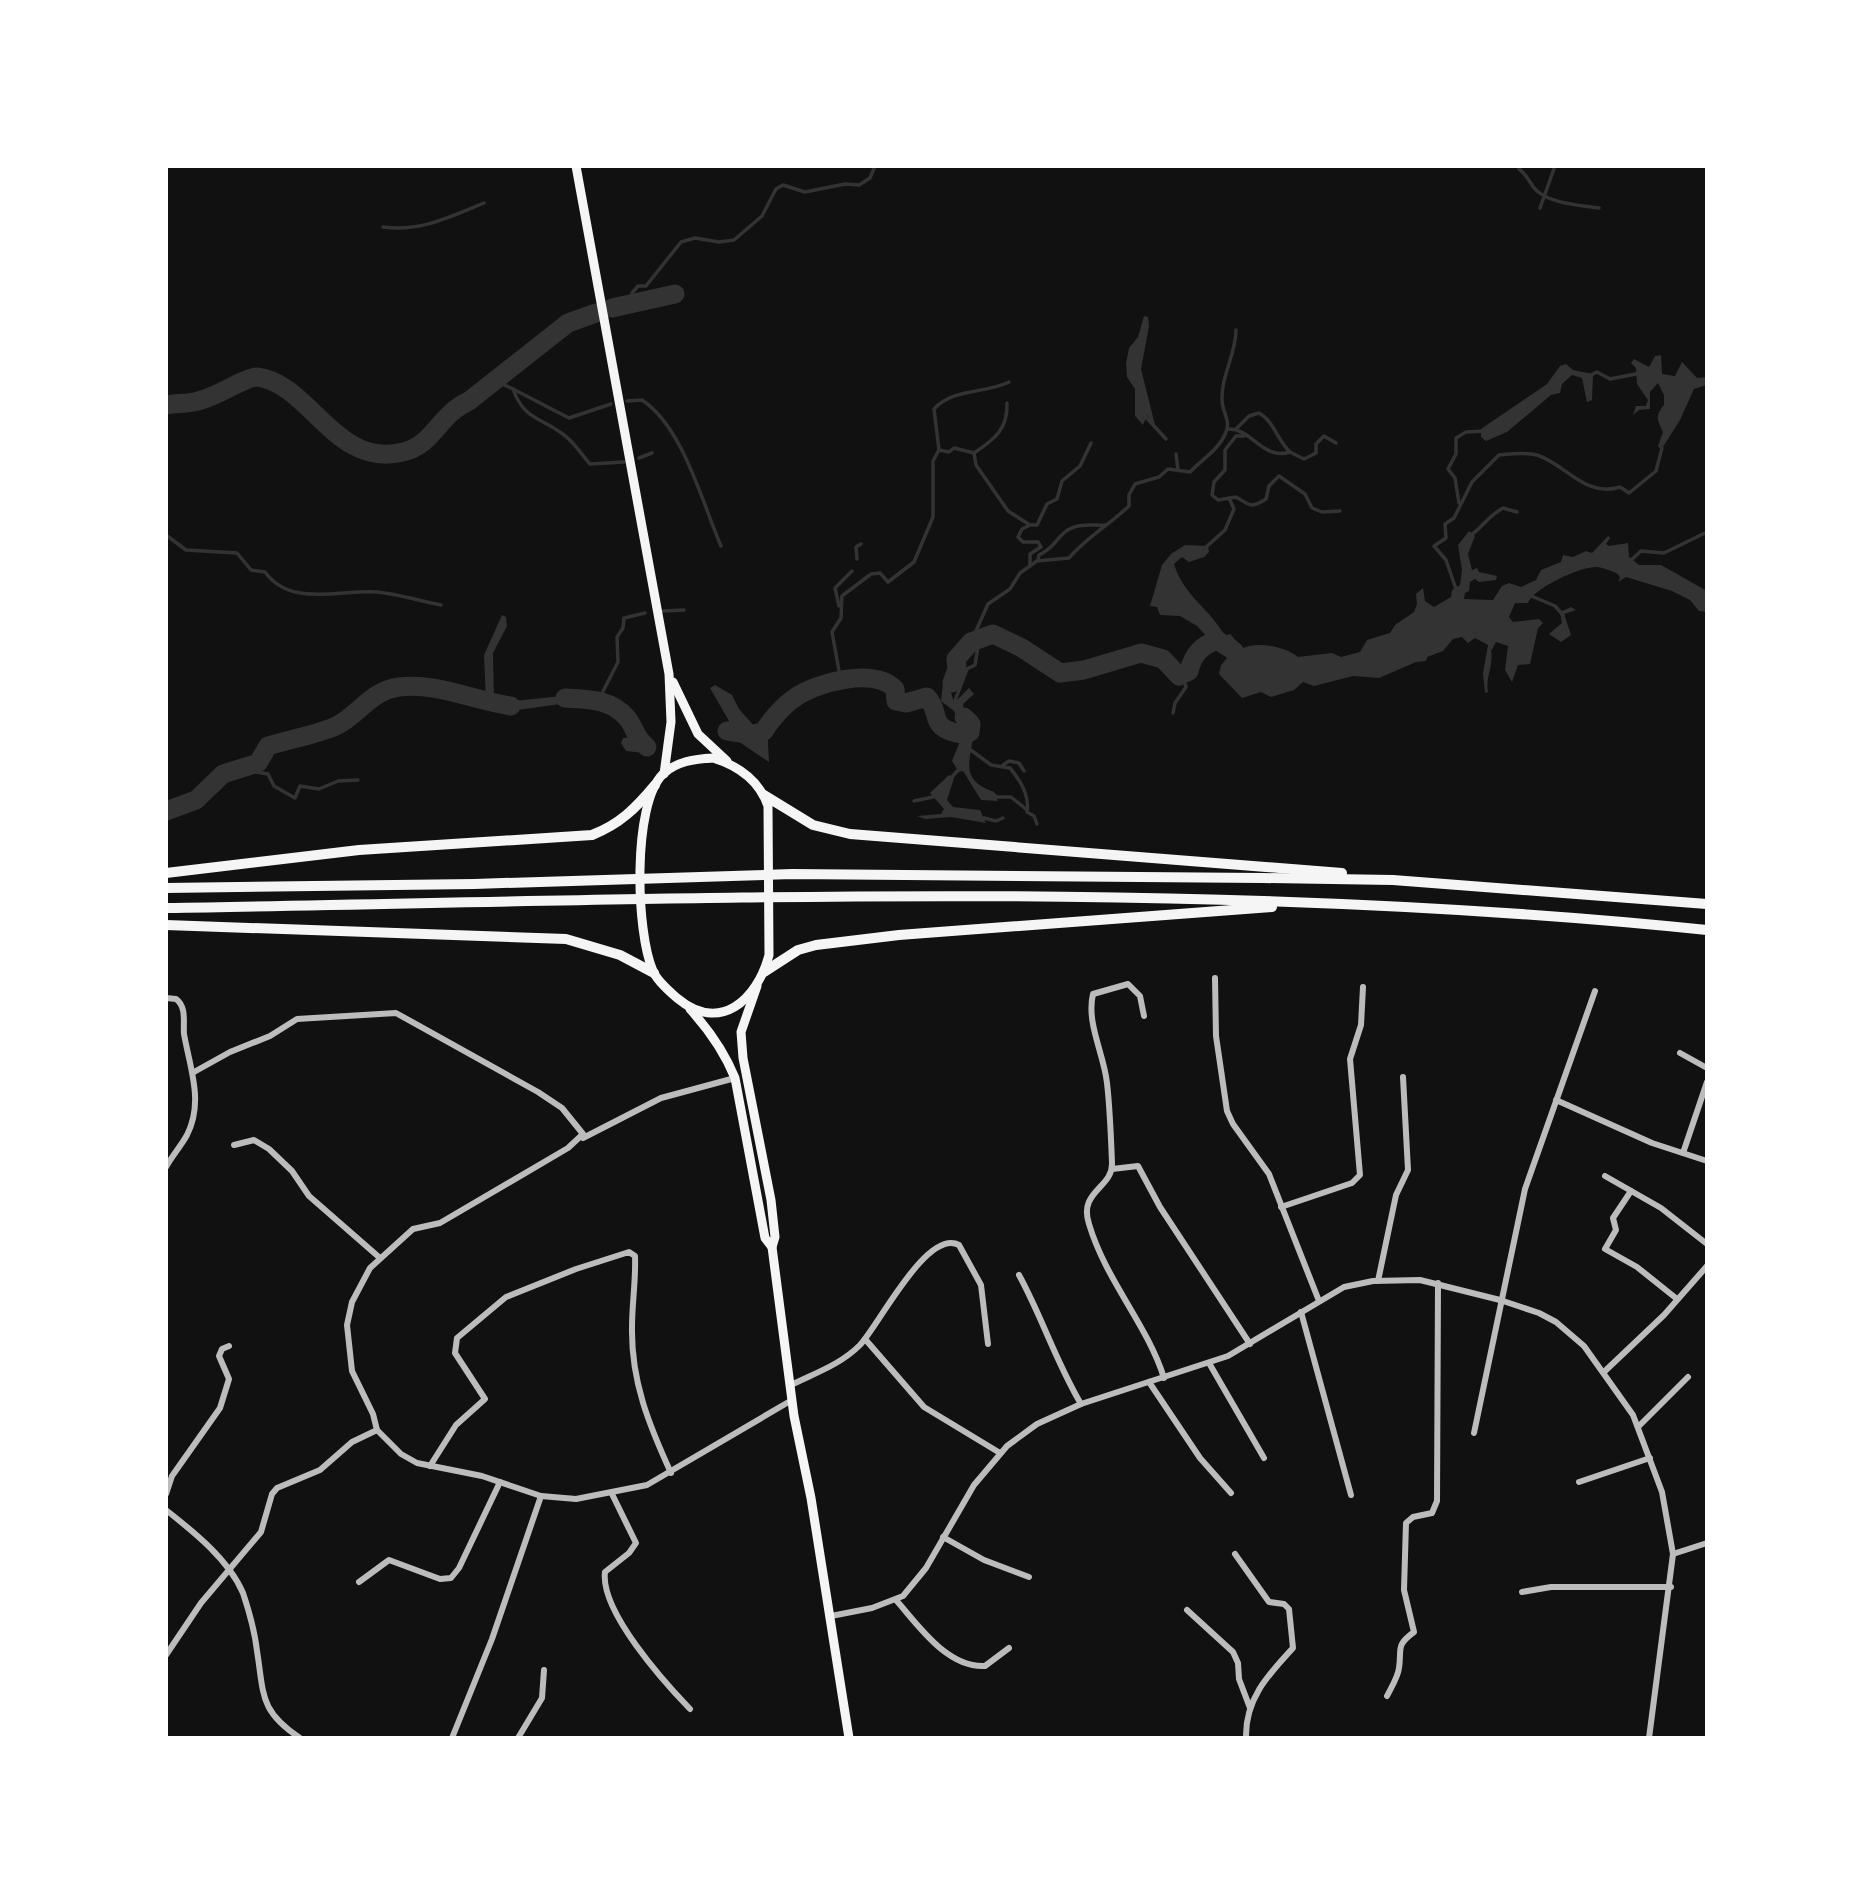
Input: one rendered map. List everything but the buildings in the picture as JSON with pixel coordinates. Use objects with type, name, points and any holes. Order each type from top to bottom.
[{"type":"highway","points":[[166,873],[359,850],[592,835],[613,827],[629,815],[655,785]]},
{"type":"highway","points":[[764,795],[813,825],[850,834],[1297,867],[1393,880],[1707,904]]},
{"type":"highway","points":[[166,888],[792,874],[1393,880]]},
{"type":"highway","points":[[166,908],[793,896],[1338,902],[1560,915],[1707,930]]},
{"type":"highway","points":[[764,972],[798,950],[830,943],[899,935],[1338,902]]},
{"type":"highway","points":[[166,925],[566,939],[620,955],[654,973]]},
{"type":"main road","points":[[576,166],[669,674],[671,722],[664,774]]},
{"type":"main road","points":[[669,674],[686,715],[698,734],[729,763],[746,774],[764,795],[769,819],[769,955],[764,972],[750,997],[720,1012],[707,1014],[690,1009]]},
{"type":"main road","points":[[729,763],[713,758],[679,763],[655,785],[642,841],[643,928],[654,973],[711,1032],[726,1055],[735,1078],[765,1238],[772,1247]]},
{"type":"main road","points":[[757,986],[741,1032],[743,1058],[771,1200],[775,1237],[772,1247],[789,1386],[831,1616],[849,1738]]},
{"type":"street","points":[[1215,978],[1216,1036],[1227,1111],[1233,1124],[1265,1166],[1318,1301]]},
{"type":"street","points":[[1144,1016],[1140,996],[1128,984],[1093,994],[1094,1028],[1107,1081],[1112,1170],[1088,1201],[1086,1216],[1115,1286],[1155,1352],[1164,1378]]},
{"type":"street","points":[[1281,1207],[1352,1183],[1360,1175],[1350,1059],[1362,1025],[1363,987]]},
{"type":"street","points":[[1474,1433],[1525,1189],[1592,1006],[1595,991]]},
{"type":"street","points":[[166,998],[177,999],[183,1007],[187,1047],[194,1072],[195,1100],[189,1130],[166,1167]]},
{"type":"street","points":[[194,1072],[230,1052],[271,1036],[297,1019],[396,1013],[446,1038],[562,1108],[581,1129],[583,1138]]},
{"type":"street","points":[[1680,1053],[1707,1068]]},
{"type":"street","points":[[1378,1280],[1392,1212],[1408,1170],[1403,1077]]},
{"type":"street","points":[[735,1078],[661,1098],[583,1138],[440,1223],[413,1229],[380,1258],[358,1288],[347,1325],[352,1371],[373,1414],[377,1430],[401,1454],[430,1466],[482,1476],[541,1496],[576,1499],[647,1485],[792,1400]]},
{"type":"street","points":[[1683,1153],[1707,1082]]},
{"type":"street","points":[[1556,1100],[1652,1143],[1707,1161]]},
{"type":"street","points":[[234,1145],[254,1140],[269,1149],[292,1171],[309,1196],[380,1258]]},
{"type":"street","points":[[1112,1170],[1138,1166],[1160,1207],[1250,1344]]},
{"type":"street","points":[[1605,1176],[1661,1208],[1707,1244]]},
{"type":"street","points":[[1631,1191],[1614,1218],[1616,1230],[1605,1249],[1637,1268],[1677,1299]]},
{"type":"street","points":[[789,1386],[833,1366],[864,1339],[925,1256],[938,1246],[954,1242],[961,1248],[979,1279],[988,1344]]},
{"type":"street","points":[[430,1466],[456,1425],[485,1399],[455,1353],[457,1338],[506,1297],[576,1269],[629,1252],[635,1256],[632,1330],[638,1394],[646,1419],[671,1473]]},
{"type":"street","points":[[1605,1371],[1707,1266]]},
{"type":"street","points":[[1019,1275],[1048,1330],[1057,1361],[1081,1404]]},
{"type":"street","points":[[831,1616],[896,1600],[913,1586],[974,1485],[1000,1453],[1037,1424],[1081,1404],[1209,1363],[1250,1344],[1343,1287],[1378,1280],[1438,1283],[1539,1313],[1570,1332],[1605,1371],[1638,1427],[1662,1492],[1673,1554],[1671,1587],[1649,1738]]},
{"type":"street","points":[[1387,1696],[1400,1669],[1398,1653],[1401,1645],[1414,1632],[1404,1590],[1406,1522],[1413,1517],[1432,1513],[1437,1501],[1438,1283]]},
{"type":"street","points":[[1301,1312],[1351,1495]]},
{"type":"street","points":[[864,1339],[924,1407],[1000,1453]]},
{"type":"street","points":[[166,1494],[172,1476],[220,1408],[229,1379],[219,1356],[222,1349],[229,1346]]},
{"type":"street","points":[[1209,1363],[1264,1458]]},
{"type":"street","points":[[1638,1427],[1688,1377]]},
{"type":"street","points":[[1149,1382],[1200,1458],[1231,1493]]},
{"type":"street","points":[[166,1655],[201,1603],[261,1532],[269,1499],[277,1488],[320,1470],[352,1442],[377,1430]]},
{"type":"street","points":[[1580,1482],[1650,1458]]},
{"type":"street","points":[[359,1582],[389,1560],[440,1579],[452,1578],[500,1482]]},
{"type":"street","points":[[612,1494],[636,1543],[629,1553],[605,1572],[607,1588],[625,1629],[653,1671],[690,1709]]},
{"type":"street","points":[[452,1738],[492,1639],[541,1496]]},
{"type":"street","points":[[166,1510],[230,1571],[242,1592],[258,1652],[261,1695],[270,1713],[300,1738]]},
{"type":"street","points":[[943,1537],[984,1560],[1029,1577]]},
{"type":"street","points":[[1673,1554],[1707,1543]]},
{"type":"street","points":[[1235,1554],[1269,1602],[1284,1604],[1289,1609],[1293,1648],[1262,1683],[1250,1708],[1246,1738]]},
{"type":"street","points":[[1522,1592],[1552,1587],[1671,1587]]},
{"type":"street","points":[[896,1600],[926,1633],[962,1662],[985,1666],[1009,1648]]},
{"type":"street","points":[[1186,1609],[1233,1652],[1238,1663],[1239,1679],[1250,1708]]},
{"type":"street","points":[[518,1738],[542,1698],[544,1670]]},
{"type":"shaded area","points":[[1144,316],[1148,317],[1149,326],[1141,369],[1156,429],[1147,415],[1143,425],[1135,416],[1135,389],[1127,377],[1129,348],[1138,337]]},
{"type":"shaded area","points":[[1661,355],[1662,374],[1675,376],[1682,362],[1697,378],[1707,377],[1707,385],[1694,389],[1680,420],[1661,450],[1658,446],[1663,432],[1658,418],[1664,405],[1664,395],[1658,383],[1650,392],[1650,409],[1639,410],[1633,415],[1636,406],[1646,406],[1648,400],[1637,384],[1636,368],[1631,363],[1634,359],[1649,367],[1655,356]]},
{"type":"shaded area","points":[[1566,364],[1573,370],[1593,374],[1592,400],[1587,402],[1582,378],[1572,375],[1562,384],[1560,393],[1551,395],[1507,432],[1486,441],[1481,437],[1481,429],[1547,384],[1560,366]]},
{"type":"shaded area","points":[[1469,531],[1475,536],[1468,554],[1472,570],[1477,568],[1479,572],[1497,576],[1496,580],[1479,582],[1475,579],[1470,582],[1464,599],[1493,600],[1502,586],[1509,583],[1521,587],[1536,580],[1541,570],[1561,562],[1563,555],[1573,557],[1586,551],[1592,553],[1608,536],[1610,538],[1606,544],[1609,546],[1628,543],[1629,557],[1639,565],[1661,565],[1707,591],[1707,612],[1699,611],[1690,600],[1672,591],[1626,577],[1618,582],[1620,578],[1616,573],[1598,567],[1588,568],[1548,585],[1528,603],[1515,603],[1509,617],[1513,622],[1539,619],[1543,623],[1538,628],[1530,664],[1518,665],[1512,682],[1505,670],[1508,646],[1496,642],[1491,651],[1488,692],[1485,693],[1483,673],[1488,645],[1475,638],[1468,643],[1462,637],[1453,639],[1443,651],[1427,657],[1426,661],[1416,662],[1379,678],[1353,676],[1314,686],[1303,682],[1294,690],[1271,697],[1261,692],[1242,698],[1219,674],[1221,665],[1228,657],[1228,649],[1214,644],[1197,626],[1180,616],[1160,615],[1157,607],[1150,606],[1162,565],[1171,554],[1185,545],[1208,546],[1209,552],[1204,557],[1189,562],[1182,557],[1174,564],[1184,585],[1225,636],[1230,634],[1243,648],[1264,645],[1287,650],[1298,657],[1332,653],[1341,657],[1360,652],[1367,640],[1390,633],[1395,625],[1414,612],[1416,594],[1423,588],[1425,601],[1434,607],[1451,597],[1452,590],[1460,585],[1462,570],[1458,545]]},
{"type":"shaded area","points":[[1571,607],[1576,610],[1564,614],[1571,635],[1561,642],[1549,634],[1562,623],[1560,612]]},
{"type":"shaded area","points":[[502,615],[506,617],[507,626],[493,653],[494,703],[593,693],[593,696],[575,702],[510,711],[486,702],[484,655]]},
{"type":"shaded area","points":[[1165,654],[1178,669],[1187,668],[1191,662],[1197,672],[1191,680],[1173,673],[1157,658]]},
{"type":"shaded area","points":[[956,659],[959,672],[951,692],[954,703],[969,688],[974,694],[963,704],[973,730],[970,773],[982,787],[994,792],[998,801],[981,800],[963,771],[959,772],[952,761],[965,729],[954,711],[941,701],[943,683]]},
{"type":"shaded area","points":[[715,685],[732,695],[739,709],[755,727],[764,728],[767,723],[769,762],[729,735],[729,721],[710,688]]},
{"type":"shaded area","points":[[640,737],[646,741],[649,750],[644,753],[626,751],[621,743],[623,738]]},
{"type":"shaded area","points":[[949,775],[954,778],[947,800],[953,807],[980,810],[986,823],[951,817],[925,819],[917,816],[941,814],[944,809],[930,793]]},
{"type":"waterway","points":[[630,306],[632,293],[638,286],[646,286],[681,242],[695,238],[719,242],[734,240],[762,216],[776,189],[783,185],[805,192],[845,184],[859,185],[870,178],[875,166]]},
{"type":"waterway","points":[[1540,208],[1555,166]]},
{"type":"waterway","points":[[1519,169],[1534,188],[1550,199],[1599,208]]},
{"type":"waterway","points":[[383,227],[422,225],[484,203]]},
{"type":"waterway","points":[[612,308],[675,294]]},
{"type":"waterway","points":[[166,405],[203,400],[257,377],[276,383],[293,394],[341,437],[359,448],[379,454],[403,452],[422,443],[450,414],[568,323],[596,313]]},
{"type":"waterway","points":[[971,642],[988,604],[1010,589],[1020,573],[1037,561],[1069,558],[1129,506],[1129,495],[1135,484],[1159,477],[1168,469],[1190,472],[1219,444],[1227,428],[1222,391],[1236,330]]},
{"type":"waterway","points":[[1589,376],[1597,372],[1610,379],[1641,373]]},
{"type":"waterway","points":[[496,381],[513,389],[522,407],[568,438],[590,464],[624,462]]},
{"type":"waterway","points":[[841,682],[832,632],[841,618],[842,596],[871,574],[880,573],[888,582],[914,562],[933,517],[933,461],[939,450],[934,409],[960,394],[1009,382]]},
{"type":"waterway","points":[[513,389],[569,418],[611,404]]},
{"type":"waterway","points":[[627,401],[642,400],[669,428],[690,467],[721,546]]},
{"type":"waterway","points":[[939,450],[949,452],[954,448],[974,453],[994,438],[1003,427],[1007,403]]},
{"type":"waterway","points":[[1236,429],[1249,416],[1259,413],[1268,420],[1290,452]]},
{"type":"waterway","points":[[1143,414],[1166,439]]},
{"type":"waterway","points":[[1228,429],[1244,433],[1272,452],[1290,452],[1304,459],[1316,453],[1316,444],[1324,436],[1336,443]]},
{"type":"waterway","points":[[1459,503],[1455,478],[1448,469],[1456,454],[1456,438],[1466,432],[1485,431]]},
{"type":"waterway","points":[[1244,436],[1236,436],[1225,450],[1225,470],[1214,482],[1212,495],[1218,500],[1236,497],[1247,504],[1257,504],[1266,499],[1269,486],[1279,476],[1305,494],[1312,508],[1322,512],[1340,511]]},
{"type":"waterway","points":[[1030,525],[1037,525],[1047,504],[1057,499],[1062,481],[1080,466],[1091,443]]},
{"type":"waterway","points":[[1456,589],[1446,560],[1434,546],[1446,538],[1445,524],[1454,518],[1472,482],[1499,455],[1537,455],[1586,484],[1596,488],[1620,487],[1629,493],[1656,471],[1662,448]]},
{"type":"waterway","points":[[639,458],[652,453]]},
{"type":"waterway","points":[[974,453],[976,465],[1008,511],[1030,525],[1022,529],[1018,537],[1023,542],[1038,542],[1041,547],[1030,554],[1030,566]]},
{"type":"waterway","points":[[1176,454],[1178,470]]},
{"type":"waterway","points":[[1205,548],[1225,530],[1234,509],[1229,498]]},
{"type":"waterway","points":[[1471,535],[1503,508],[1517,512]]},
{"type":"waterway","points":[[1038,560],[1039,555],[1070,529],[1106,525]]},
{"type":"waterway","points":[[1630,561],[1641,551],[1664,553],[1707,532]]},
{"type":"waterway","points":[[166,535],[186,550],[237,553],[251,570],[265,572],[288,590],[317,594],[377,592],[441,605]]},
{"type":"waterway","points":[[857,559],[856,547],[861,544]]},
{"type":"waterway","points":[[839,606],[835,588],[852,571]]},
{"type":"waterway","points":[[1529,595],[1555,606],[1563,615]]},
{"type":"waterway","points":[[663,611],[684,610]]},
{"type":"waterway","points":[[598,701],[618,662],[617,637],[623,628],[624,618],[645,613]]},
{"type":"waterway","points":[[952,683],[957,669],[956,659],[971,642],[993,634],[1022,648],[1060,673],[1084,670],[1141,653],[1163,659],[1179,676],[1189,671],[1195,655],[1211,642],[1217,640],[1234,651]]},
{"type":"waterway","points":[[953,706],[967,669],[975,665],[979,640]]},
{"type":"waterway","points":[[1173,713],[1175,703],[1186,687],[1183,677]]},
{"type":"waterway","points":[[727,731],[751,735],[764,731],[785,706],[803,693],[845,679],[860,678],[886,682],[895,689],[896,701],[906,703],[927,697],[940,724],[965,735],[970,732],[971,724],[964,717]]},
{"type":"waterway","points":[[166,811],[196,800],[223,774],[258,763],[268,746],[336,726],[372,698],[389,689],[427,687],[511,706]]},
{"type":"waterway","points":[[565,698],[599,701],[615,707],[628,719],[647,747]]},
{"type":"waterway","points":[[968,748],[991,765],[1010,768],[1024,789],[1027,812],[1034,816],[1037,824]]},
{"type":"waterway","points":[[1003,765],[1009,761],[1019,763],[1024,771]]},
{"type":"waterway","points":[[248,766],[256,772],[268,774],[274,786],[295,798],[300,786],[319,789],[338,781],[358,780]]},
{"type":"waterway","points":[[950,779],[961,767]]},
{"type":"waterway","points":[[992,793],[997,797],[1011,797],[1027,810]]},
{"type":"waterway","points":[[914,801],[933,797]]},
{"type":"waterway","points":[[984,818],[996,821],[1003,818]]}]
